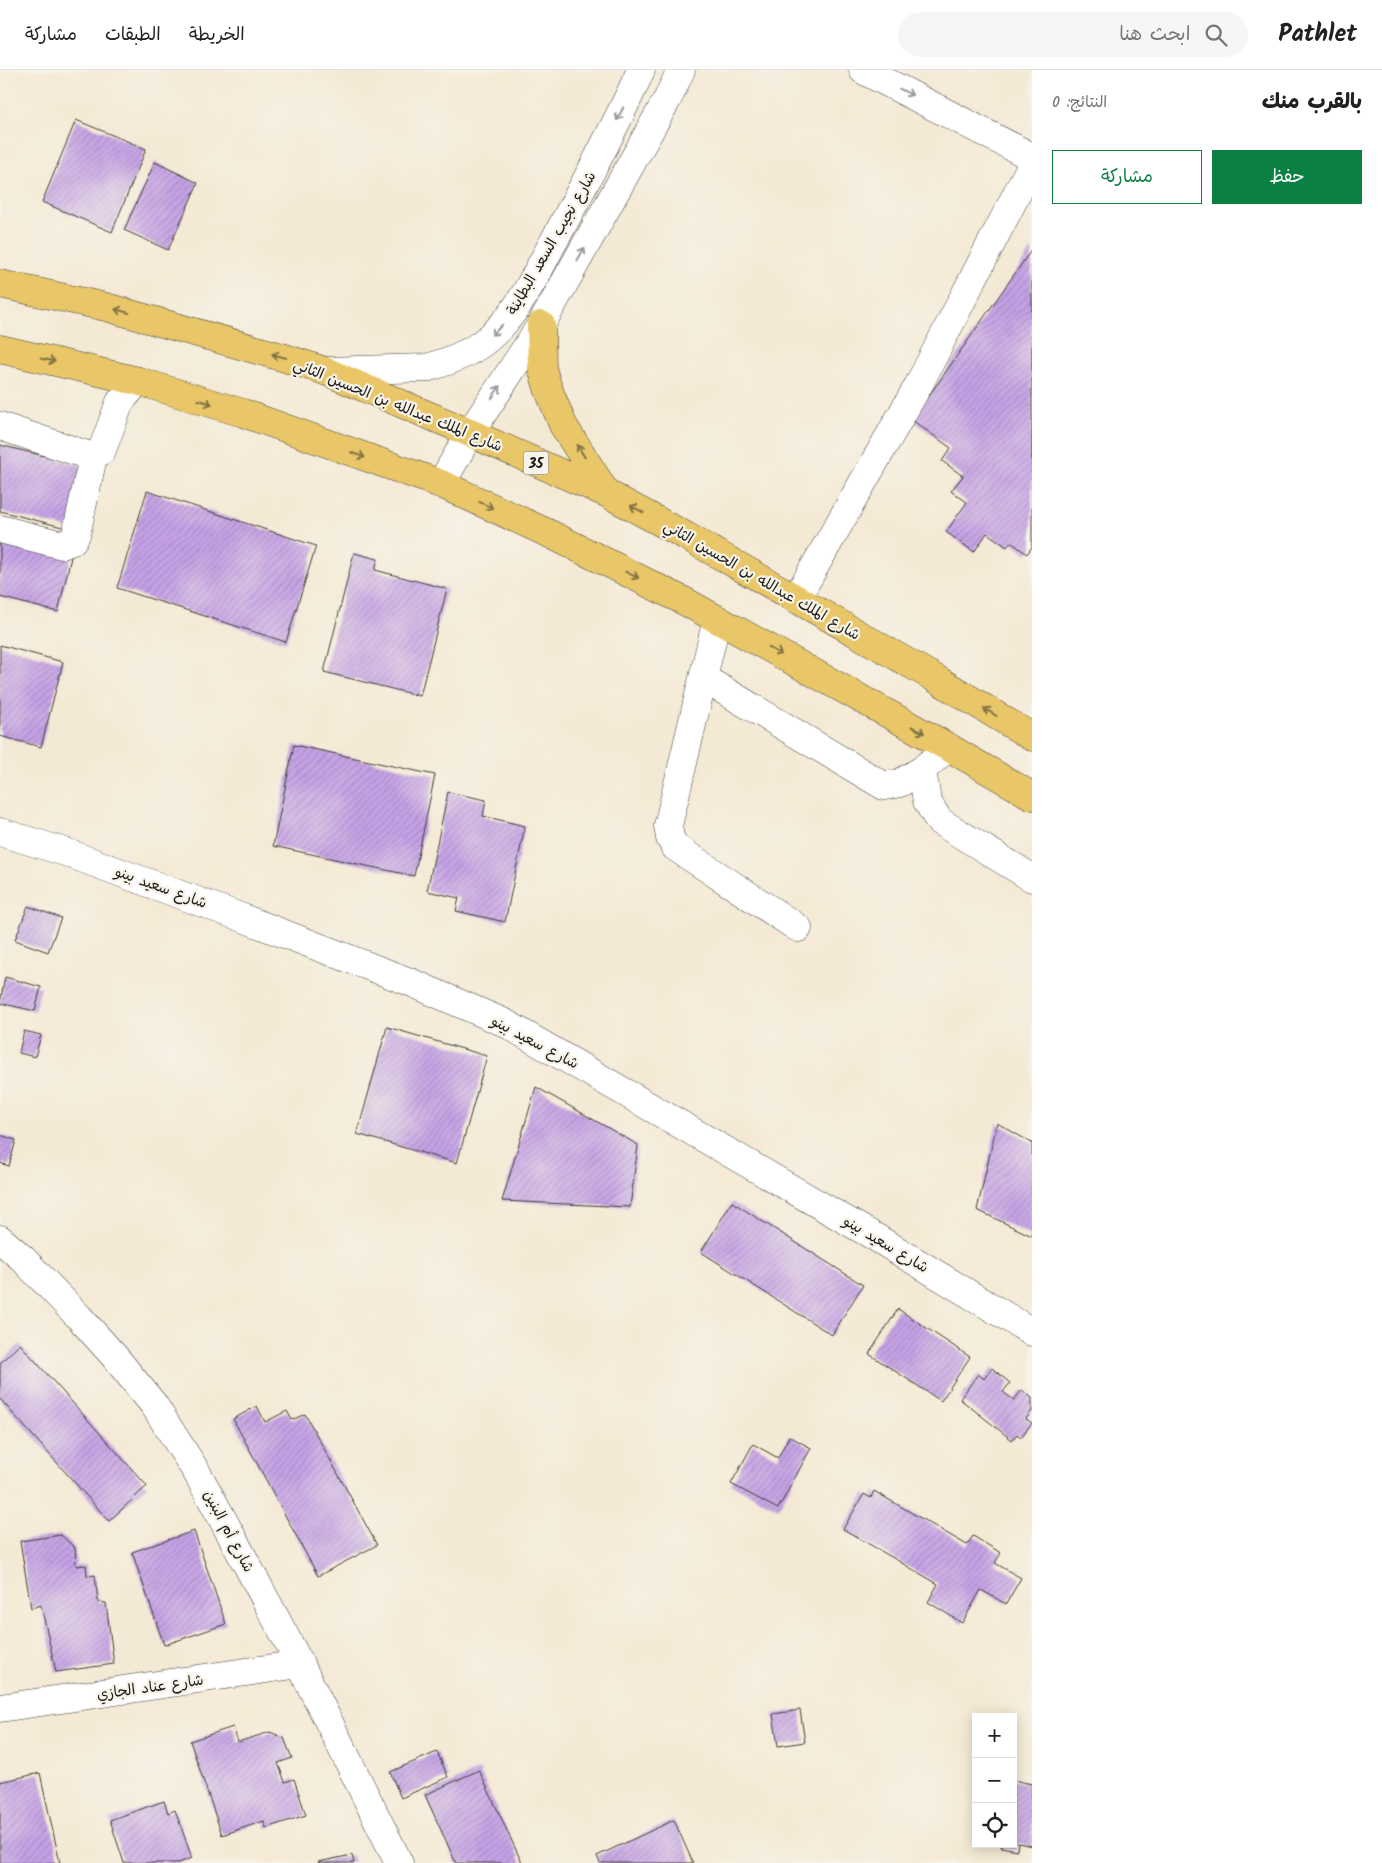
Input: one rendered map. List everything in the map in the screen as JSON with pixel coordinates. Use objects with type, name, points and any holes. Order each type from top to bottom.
[{"type":"highway","name":"شارع الملك عبدالله بن الحسين الثاني","points":[[0,284],[106,306],[286,358],[325,371],[470,433],[606,493],[686,536],[933,677],[1032,737]]},
{"type":"highway","points":[[541,325],[542,368],[548,388],[564,425],[606,493]]},
{"type":"highway","points":[[0,350],[138,381],[242,414],[441,484],[552,535],[686,602],[948,747],[1032,796]]},
{"type":"street","name":"شارع نجيب السعد البطاينة","points":[[325,371],[426,368],[451,360],[490,338],[506,321],[521,300],[591,172],[642,70]]},
{"type":"street","name":"شارع نجيب السعد البطاينة","points":[[441,484],[470,433],[541,325],[668,98],[681,70]]},
{"type":"street","points":[[863,70],[1032,157]]},
{"type":"street","points":[[796,599],[918,386],[1032,164]]},
{"type":"street","points":[[0,529],[62,545],[72,541],[76,535],[93,457],[102,450],[120,402],[138,381]]},
{"type":"street","points":[[0,426],[93,457]]},
{"type":"street","points":[[717,619],[668,826],[670,838],[674,847],[798,928]]},
{"type":"street","points":[[704,678],[884,786],[900,783],[922,770],[948,747]]},
{"type":"street","points":[[922,770],[927,800],[939,821],[1032,878]]},
{"type":"street","name":"شارع سعيد بينو","points":[[0,832],[65,852],[235,915],[410,982],[505,1023],[875,1237],[1032,1332]]},
{"type":"street","name":"شارع أم البنين","points":[[0,1239],[24,1259],[79,1317],[154,1405],[196,1471],[222,1518],[300,1664],[399,1863]]},
{"type":"street","name":"شارع عناد الجازي","points":[[0,1708],[300,1664]]},
{"type":"building","points":[[76,120],[146,149],[112,232],[42,202]]},
{"type":"building","points":[[155,162],[198,183],[168,250],[124,230]]},
{"type":"building","points":[[1032,249],[1032,547],[1027,554],[1011,542],[1007,547],[987,533],[974,552],[946,532],[967,502],[951,491],[963,476],[942,461],[951,448],[912,420]]},
{"type":"building","points":[[0,445],[89,467],[74,530],[0,511]]},
{"type":"building","points":[[147,491],[316,546],[286,642],[117,588]]},
{"type":"building","points":[[0,535],[72,553],[58,612],[0,597]]},
{"type":"building","points":[[354,553],[378,559],[375,570],[447,589],[420,696],[324,672]]},
{"type":"building","points":[[0,645],[63,662],[41,747],[0,736]]},
{"type":"building","points":[[294,745],[435,775],[414,876],[273,846]]},
{"type":"building","points":[[448,792],[486,800],[483,816],[525,826],[505,922],[456,911],[459,898],[427,891]]},
{"type":"building","points":[[28,906],[61,918],[48,952],[15,940]]},
{"type":"building","points":[[5,977],[41,987],[35,1011],[0,1003]]},
{"type":"building","points":[[387,1027],[487,1056],[457,1163],[357,1134]]},
{"type":"building","points":[[24,1031],[41,1035],[35,1057],[19,1053]]},
{"type":"building","points":[[536,1087],[638,1145],[630,1207],[502,1201]]},
{"type":"building","points":[[997,1123],[1032,1143],[1032,1236],[977,1210]]},
{"type":"building","points":[[0,1135],[16,1140],[9,1166],[0,1163]]},
{"type":"building","points":[[732,1202],[863,1285],[832,1335],[701,1252]]},
{"type":"building","points":[[898,1309],[970,1357],[941,1401],[869,1354]]},
{"type":"building","points":[[20,1344],[147,1486],[109,1521],[0,1399],[0,1363]]},
{"type":"building","points":[[992,1368],[1010,1383],[1003,1392],[1014,1400],[1022,1390],[1032,1398],[1032,1411],[1026,1419],[1032,1423],[1021,1437],[1017,1434],[1012,1440],[960,1399],[978,1374],[984,1379]]},
{"type":"building","points":[[257,1406],[265,1422],[287,1411],[292,1420],[305,1414],[377,1545],[318,1576],[233,1419]]},
{"type":"building","points":[[789,1436],[811,1448],[778,1509],[731,1484],[753,1444],[778,1458]]},
{"type":"building","points":[[874,1491],[967,1545],[973,1536],[1001,1553],[995,1563],[1021,1578],[1006,1604],[981,1590],[962,1623],[928,1602],[938,1584],[843,1529],[864,1494],[871,1498]]},
{"type":"building","points":[[194,1531],[226,1624],[164,1645],[132,1552]]},
{"type":"building","points":[[61,1535],[75,1548],[76,1566],[86,1565],[87,1576],[95,1575],[98,1602],[106,1603],[114,1664],[56,1672],[41,1605],[31,1608],[20,1541]]},
{"type":"building","points":[[800,1710],[805,1742],[778,1746],[773,1714]]},
{"type":"building","points":[[233,1727],[238,1742],[270,1732],[284,1738],[292,1758],[278,1763],[285,1782],[294,1779],[306,1815],[266,1828],[264,1821],[222,1835],[190,1741]]},
{"type":"building","points":[[437,1752],[448,1777],[401,1798],[390,1772]]},
{"type":"building","points":[[479,1770],[522,1863],[456,1863],[425,1795]]},
{"type":"building","points":[[40,1773],[60,1863],[0,1863],[0,1782]]},
{"type":"building","points":[[1017,1781],[1032,1784],[1032,1846],[1018,1843],[1017,1850],[1006,1848],[1017,1848]]},
{"type":"building","points":[[164,1801],[168,1813],[175,1810],[192,1858],[178,1863],[124,1863],[110,1820]]},
{"type":"building","points":[[674,1820],[693,1863],[600,1863],[597,1856]]},
{"type":"building","points":[[352,1855],[354,1863],[318,1863],[318,1862]]}]
